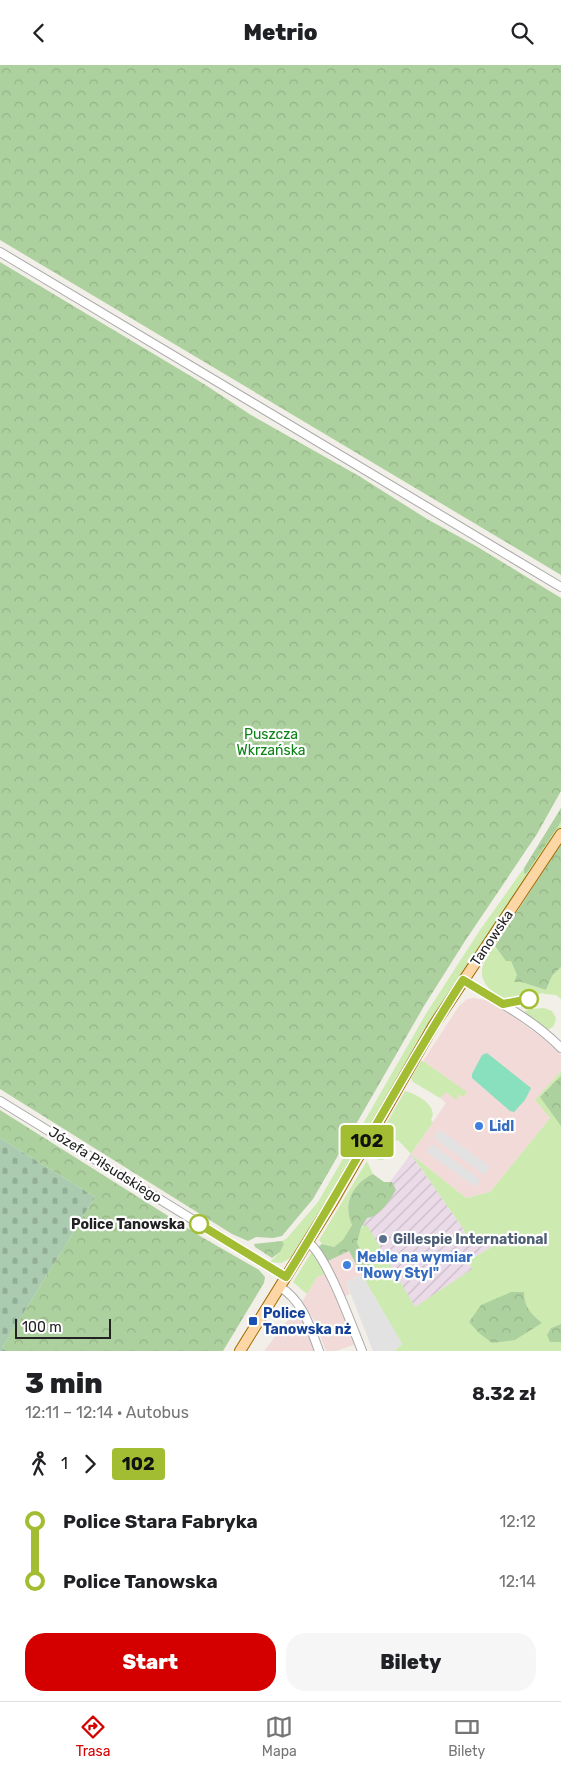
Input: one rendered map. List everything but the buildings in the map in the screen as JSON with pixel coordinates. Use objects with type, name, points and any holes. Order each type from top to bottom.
[{"type":"main road","name":"Tanowska","points":[[240,1351],[308,1243],[419,1050],[463,980],[561,834]]},
{"type":"street","points":[[0,252],[561,587]]},
{"type":"street","points":[[463,980],[528,1021],[552,1038],[561,1048]]},
{"type":"street","name":"Józefa Piłsudskiego","points":[[0,1101],[286,1277]]},
{"type":"street","points":[[308,1243],[320,1255],[329,1272],[362,1351]]},
{"type":"street","points":[[280,1287],[299,1305],[305,1314],[319,1351]]},
{"type":"shaded area","points":[[467,999],[486,1000],[514,1017],[544,1039],[561,1055],[561,1071],[536,1100],[550,1118],[490,1192],[466,1198],[411,1154],[446,1103],[440,1098],[452,1082],[423,1061],[459,1006]]},
{"type":"shaded area","points":[[439,1129],[490,1167],[484,1175],[434,1138]]},
{"type":"shaded area","points":[[432,1144],[481,1180],[475,1187],[426,1152]]},
{"type":"shaded area","points":[[411,1154],[462,1227],[468,1239],[493,1246],[468,1261],[473,1270],[415,1308],[360,1221]]},
{"type":"shaded area","points":[[349,1251],[362,1275],[346,1282],[350,1294],[341,1298],[326,1262]]},
{"type":"shaded area","points":[[325,1274],[356,1344],[336,1351],[326,1351],[314,1320],[302,1302],[317,1277]]},
{"type":"shaded area","points":[[362,1275],[402,1344],[394,1351],[373,1351],[346,1282]]},
{"type":"shaded area","points":[[297,1308],[314,1351],[264,1351]]},
{"type":"green space","points":[[0,65],[561,65],[561,575],[0,240]]},
{"type":"green space","name":"Puszcza Wkrzańska","points":[[0,262],[204,384],[251,415],[359,476],[427,519],[476,546],[561,598],[561,791],[537,834],[424,1006],[313,1199],[282,1236],[273,1238],[256,1237],[248,1241],[232,1234],[0,1089]]},
{"type":"green space","points":[[561,808],[561,821],[559,825],[526,874],[524,873],[524,868]]},
{"type":"green space","points":[[561,821],[561,829],[295,1255],[282,1263],[270,1262],[280,1252],[284,1244],[282,1241],[287,1238],[318,1202],[427,1012],[480,930],[524,868],[524,873],[526,874]]},
{"type":"green space","points":[[561,843],[561,967],[552,976],[546,990],[521,982],[514,982],[517,975],[511,961],[506,961],[495,946]]},
{"type":"green space","points":[[495,946],[502,955],[511,961],[521,982],[546,990],[552,976],[561,967],[561,999],[556,995],[544,993],[506,1000],[491,990],[484,981],[482,969]]},
{"type":"green space","points":[[544,1008],[552,1011],[556,1018],[554,1026],[548,1030],[524,1014],[525,1011],[531,1009]]},
{"type":"green space","points":[[487,1053],[531,1088],[525,1100],[514,1112],[510,1111],[472,1078],[472,1074],[482,1055]]},
{"type":"green space","points":[[421,1061],[467,1092],[463,1097],[459,1094],[456,1100],[446,1092],[440,1098],[413,1082],[411,1078]]},
{"type":"green space","points":[[561,1071],[561,1324],[551,1328],[550,1342],[561,1342],[561,1351],[394,1351],[402,1344],[362,1275],[371,1272],[357,1243],[361,1228],[367,1225],[415,1307],[472,1269],[468,1261],[493,1246],[468,1239],[462,1227],[411,1154],[466,1198],[490,1192],[550,1118],[535,1100]]},
{"type":"green space","points":[[561,1076],[561,1126],[540,1097]]},
{"type":"green space","points":[[405,1091],[426,1101],[433,1115],[431,1120],[433,1122],[411,1154],[398,1140],[393,1142],[382,1131]]},
{"type":"green space","points":[[0,1110],[200,1236],[259,1270],[265,1277],[264,1283],[223,1351],[6,1351],[2,1348],[95,1197],[0,1138]]},
{"type":"green space","points":[[379,1137],[391,1150],[383,1160],[378,1160],[371,1151]]},
{"type":"green space","points":[[0,1138],[95,1197],[2,1348],[6,1351],[0,1351]]},
{"type":"green space","points":[[367,1161],[373,1174],[360,1183],[351,1195],[348,1209],[352,1225],[343,1241],[334,1247],[322,1244],[319,1240]]},
{"type":"green space","points":[[373,1174],[384,1182],[392,1182],[396,1190],[384,1207],[372,1217],[367,1218],[361,1228],[357,1243],[372,1270],[362,1275],[349,1251],[326,1262],[318,1247],[322,1244],[334,1247],[343,1240],[352,1225],[348,1209],[351,1195],[360,1183]]},
{"type":"green space","points":[[282,1241],[284,1244],[280,1252],[272,1258],[255,1247],[254,1244]]},
{"type":"green space","points":[[311,1253],[318,1257],[325,1274],[317,1277],[307,1294],[293,1282]]},
{"type":"green space","points":[[511,1292],[524,1292],[525,1302],[529,1310],[542,1323],[515,1340],[492,1343],[469,1322],[481,1305]]},
{"type":"green space","points":[[561,1324],[561,1342],[550,1342],[547,1335],[551,1328]]},
{"type":"bus line","name":"102","points":[[199,1224],[286,1277],[333,1201],[424,1041],[463,980],[503,1004],[529,999]]},
{"type":"place","name":"Lidl","points":[[479,1126]]},
{"type":"place","name":"Police Tanowska","points":[[199,1224]]},
{"type":"place","name":"Gillespie International","points":[[383,1239]]},
{"type":"place","name":"Meble na wymiar \"Nowy Styl\"","points":[[347,1265]]},
{"type":"place","name":"Police Tanowska nż","points":[[253,1321]]}]
